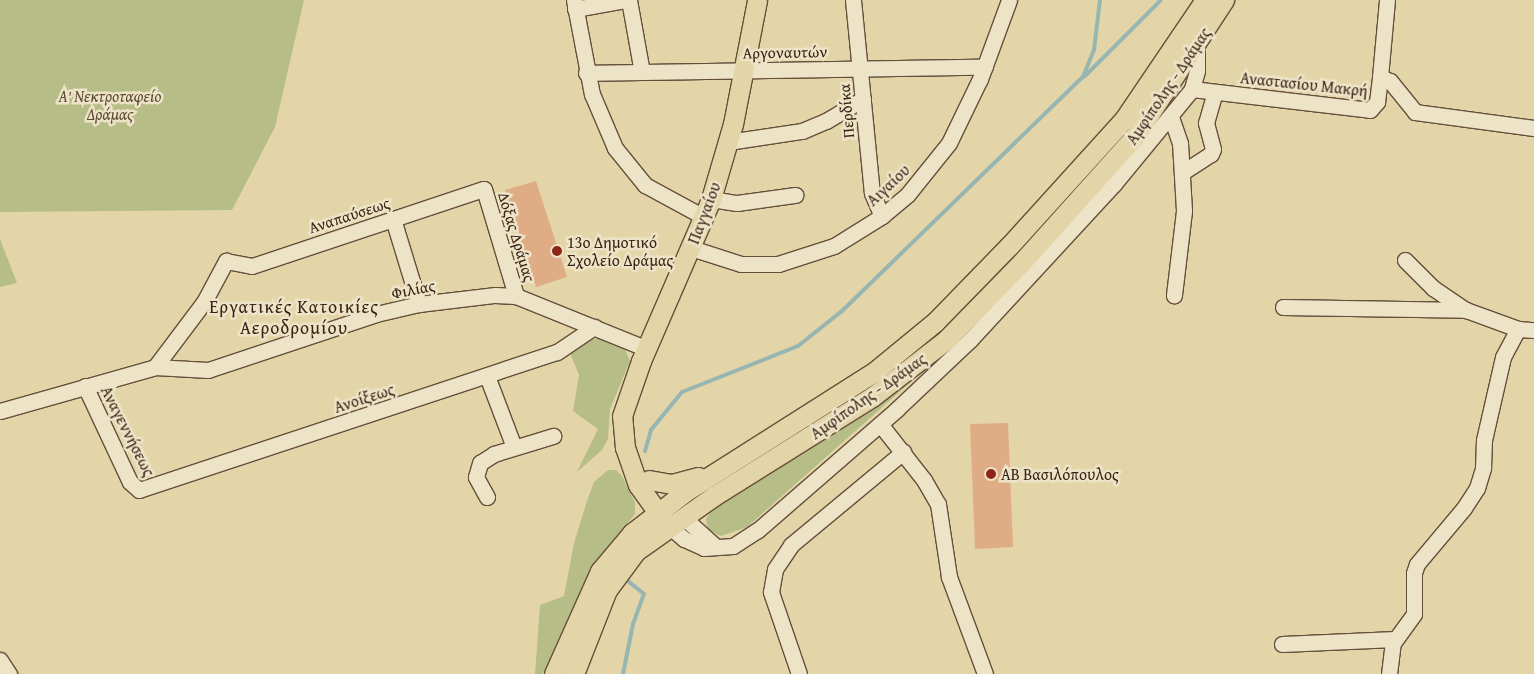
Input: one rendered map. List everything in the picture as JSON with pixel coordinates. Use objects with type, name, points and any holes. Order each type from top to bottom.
[{"type":"main road","name":"Παγγαίου","points":[[638,472],[623,440],[622,416],[646,349],[711,199],[728,142],[757,0]]},
{"type":"main road","name":"Αμφίπολης - Δράμας","points":[[554,674],[613,568],[669,515],[766,442],[881,367],[954,304],[1125,118],[1205,0]]},
{"type":"main road","name":"Αμφίπολης - Δράμας","points":[[669,515],[872,397],[946,340],[1123,151],[1156,109],[1224,0]]},
{"type":"main road","points":[[638,472],[672,484],[692,480],[766,442]]},
{"type":"main road","points":[[638,472],[669,515]]},
{"type":"main road","name":"Αμφίπολης - Δράμας","points":[[574,674],[613,568]]},
{"type":"street","points":[[642,72],[627,0],[574,5],[586,73],[606,130],[632,172],[659,195],[704,217]]},
{"type":"street","name":"Περδίκα","points":[[853,0],[872,193],[882,216]]},
{"type":"street","name":"Αιγαίου","points":[[691,248],[741,264],[778,264],[834,246],[882,216],[908,194],[944,151],[985,67],[1010,0]]},
{"type":"street","points":[[1380,77],[1387,0]]},
{"type":"street","points":[[669,515],[698,547],[733,546],[750,536],[880,424],[998,310],[1171,117],[1192,88],[1197,71],[1197,44]]},
{"type":"street","name":"Αργοναυτών","points":[[586,73],[985,67]]},
{"type":"street","name":"Αναστασίου Μακρή","points":[[1192,88],[1370,110],[1377,102],[1380,77],[1390,81],[1415,112],[1534,124]]},
{"type":"street","points":[[1183,172],[1211,154],[1213,148],[1206,123],[1215,92]]},
{"type":"street","points":[[728,142],[802,131],[826,121],[863,99]]},
{"type":"street","points":[[1171,117],[1178,131],[1183,172],[1184,221],[1174,295]]},
{"type":"street","name":"Αναπαύσεως","points":[[155,367],[204,302],[226,261],[252,266],[484,189]]},
{"type":"street","name":"Δόξας Δράμας","points":[[484,189],[516,296]]},
{"type":"street","points":[[711,199],[737,202],[795,195]]},
{"type":"street","points":[[393,219],[419,304]]},
{"type":"street","points":[[1405,260],[1432,288],[1466,310],[1518,329],[1534,330]]},
{"type":"street","name":"Φιλίας","points":[[0,411],[155,367],[208,370],[376,314],[419,304],[495,294],[516,296],[646,349]]},
{"type":"street","points":[[1283,307],[1466,310]]},
{"type":"street","name":"Ανοίξεως","points":[[139,490],[566,349],[594,327]]},
{"type":"street","points":[[1389,674],[1391,648],[1395,639],[1414,614],[1414,573],[1417,564],[1464,508],[1476,488],[1483,468],[1484,440],[1504,351],[1518,329]]},
{"type":"street","points":[[487,376],[514,447]]},
{"type":"street","name":"Αναγεννήσεως","points":[[85,386],[130,482],[139,490]]},
{"type":"street","points":[[880,424],[903,452],[938,504],[949,578],[984,674]]},
{"type":"street","points":[[486,497],[476,476],[480,463],[514,447],[553,436]]},
{"type":"street","points":[[799,674],[771,592],[775,570],[798,539],[903,452]]},
{"type":"street","points":[[1282,644],[1395,639]]},
{"type":"street","points":[[0,660],[9,674]]},
{"type":"green space","name":"Α' Νεκτροταφείο Δράμας","points":[[0,0],[304,0],[275,127],[232,210],[0,212]]},
{"type":"green space","points":[[0,239],[17,283],[0,287]]},
{"type":"green space","points":[[601,338],[624,347],[630,361],[610,409],[608,439],[602,450],[577,472],[598,429],[573,411],[579,375],[570,353],[590,340]]},
{"type":"green space","points":[[914,379],[747,527],[721,536],[708,530],[706,519],[712,510]]},
{"type":"green space","points":[[608,470],[616,470],[622,476],[635,502],[635,514],[592,566],[543,674],[535,674],[540,605],[564,596],[574,543],[587,501],[594,482]]},
{"type":"building","points":[[536,181],[567,277],[536,287],[505,190]]},
{"type":"building","name":"ΑΒ Βασιλόπουλος","points":[[1008,423],[1013,547],[975,549],[970,424]]},
{"type":"waterway","points":[[645,451],[651,430],[682,392],[798,346],[842,311],[1083,77],[1094,50],[1100,0]]},
{"type":"waterway","points":[[1085,76],[1161,0]]},
{"type":"waterway","points":[[623,674],[633,624],[644,594],[627,580]]},
{"type":"place","name":"13ο Δημοτικό Σχολείο Δράμας","points":[[557,251]]},
{"type":"place","name":"ΑΒ Βασιλόπουλος","points":[[991,474]]},
{"type":"district","name":"Εργατικές Κατοικίες Αεροδρομίου","points":[[294,318]]}]
